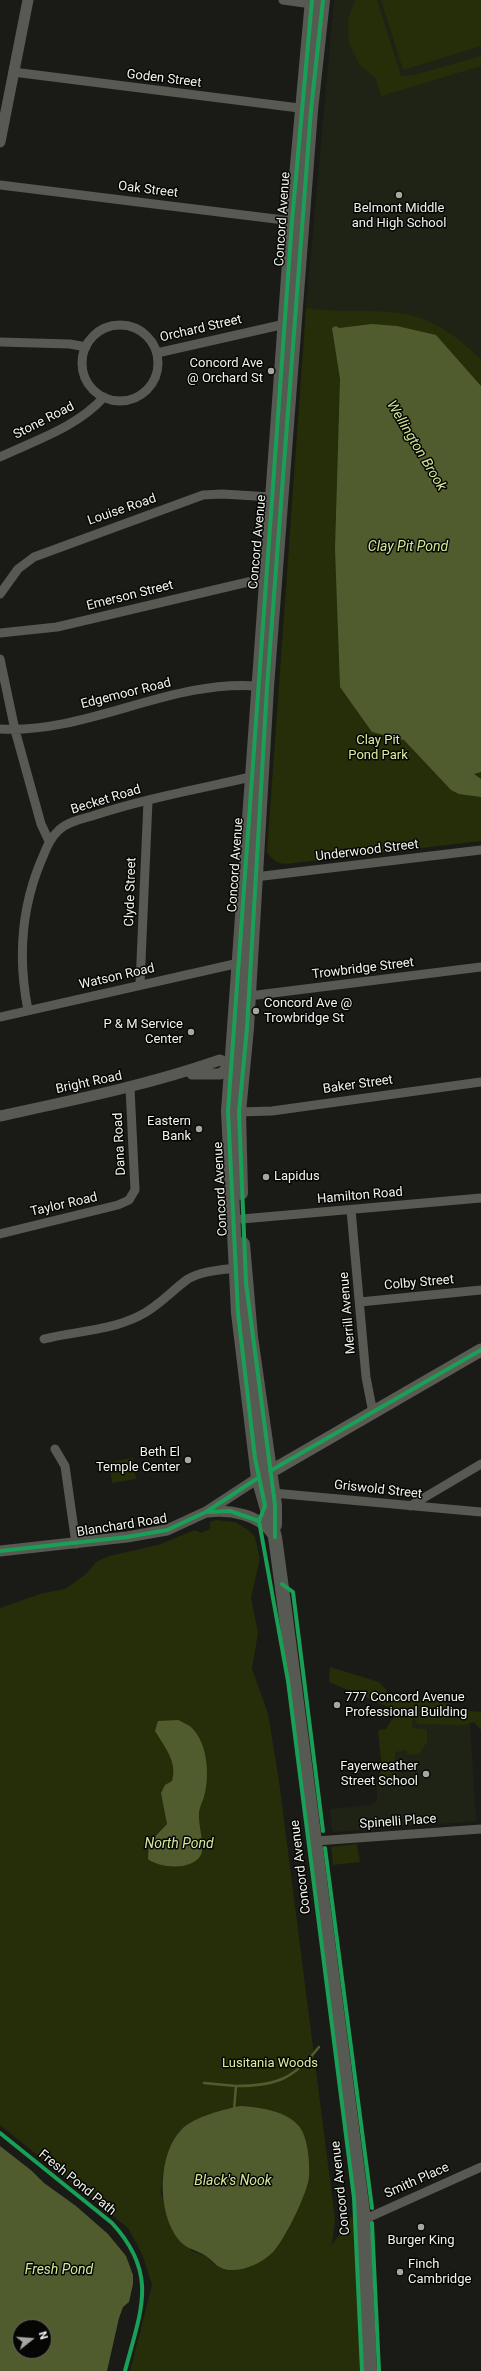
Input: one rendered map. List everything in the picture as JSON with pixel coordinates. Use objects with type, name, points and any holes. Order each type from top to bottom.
[{"type":"main road","name":"Concord Avenue","points":[[316,1],[306,109],[262,687],[243,997],[234,1112],[235,1268],[264,1475],[275,1537],[316,1841],[363,2220],[370,2371]]},
{"type":"main road","name":"Concord Avenue","points":[[277,498],[284,324],[292,221],[306,109]]},
{"type":"main road","name":"Concord Avenue","points":[[234,1112],[248,1312],[264,1475],[273,1492],[275,1537]]},
{"type":"main road","name":"Blanchard Road","points":[[264,1475],[481,1350]]},
{"type":"street","points":[[0,142],[4,98],[13,72],[28,0]]},
{"type":"street","points":[[283,0],[316,1]]},
{"type":"street","name":"Goden Street","points":[[13,72],[306,109]]},
{"type":"street","name":"Oak Street","points":[[0,185],[292,221]]},
{"type":"street","name":"Orchard Street","points":[[86,347],[99,331],[118,325],[131,326],[144,333],[153,344],[157,353],[284,324]]},
{"type":"street","points":[[0,342],[70,344],[86,347],[83,357],[84,375],[89,384],[104,397],[111,400],[127,400],[146,391],[157,373],[157,353]]},
{"type":"street","name":"Stone Road","points":[[0,456],[77,420],[93,409],[104,397]]},
{"type":"street","name":"Louise Road","points":[[0,594],[18,569],[34,557],[75,540],[203,495],[222,494],[277,498]]},
{"type":"street","name":"Emerson Street","points":[[0,632],[14,633],[57,628],[271,576]]},
{"type":"street","points":[[0,659],[15,730],[41,824],[49,841]]},
{"type":"street","name":"Edgemoor Road","points":[[0,729],[15,730],[85,718],[211,687],[262,687]]},
{"type":"street","name":"Becket Road","points":[[28,1010],[22,972],[26,913],[32,883],[49,841],[60,829],[76,821],[148,801],[256,776]]},
{"type":"street","name":"Clyde Street","points":[[140,984],[148,801]]},
{"type":"street","name":"Underwood Street","points":[[250,877],[481,850]]},
{"type":"street","name":"Watson Road","points":[[0,1016],[245,961]]},
{"type":"street","name":"Trowbridge Street","points":[[243,997],[481,967]]},
{"type":"street","name":"Bright Road","points":[[0,1116],[130,1088],[183,1074],[220,1074],[238,1064]]},
{"type":"street","name":"Baker Street","points":[[234,1112],[272,1111],[481,1082]]},
{"type":"street","name":"Dana Road","points":[[130,1088],[134,1171],[134,1190],[131,1197]]},
{"type":"street","name":"Taylor Road","points":[[0,1234],[118,1205],[129,1200],[131,1197]]},
{"type":"street","name":"Hamilton Road","points":[[242,1219],[481,1198]]},
{"type":"street","name":"Merrill Avenue","points":[[351,1210],[366,1377],[374,1413]]},
{"type":"street","points":[[44,1339],[92,1331],[139,1317],[153,1308],[188,1279],[201,1273],[235,1268]]},
{"type":"street","name":"Colby Street","points":[[360,1302],[481,1290]]},
{"type":"street","points":[[55,1448],[65,1466],[76,1544]]},
{"type":"street","points":[[410,1506],[481,1464]]},
{"type":"street","name":"Blanchard Road","points":[[0,1551],[76,1544],[157,1533],[180,1525],[206,1512],[264,1475]]},
{"type":"street","name":"Griswold Street","points":[[273,1492],[481,1512]]},
{"type":"street","points":[[206,1512],[230,1511],[259,1521],[268,1527],[275,1537]]},
{"type":"street","name":"Spinelli Place","points":[[316,1841],[481,1829]]},
{"type":"street","name":"Smith Place","points":[[363,2220],[481,2167]]},
{"type":"shaded area","name":"Belmont Middle and High School","points":[[334,0],[481,0],[481,359],[467,346],[306,308]]},
{"type":"shaded area","name":"Fayerweather Street School","points":[[423,1715],[470,1723],[476,1821],[334,1832],[332,1829],[330,1809],[370,1805],[377,1800],[377,1778],[382,1770],[378,1730],[386,1729],[391,1719]]},
{"type":"green space","points":[[355,0],[377,0],[401,76],[418,74],[481,56],[481,66],[381,96],[376,79],[360,65],[349,44],[348,20]]},
{"type":"green space","points":[[381,0],[481,0],[481,46],[403,70]]},
{"type":"green space","name":"Clay Pit Pond Park","points":[[306,308],[400,313],[423,319],[454,336],[481,359],[481,841],[286,864],[275,861],[267,852]]},
{"type":"green space","points":[[133,1458],[136,1479],[112,1483],[109,1462]]},
{"type":"green space","name":"Lusitania Woods","points":[[216,1520],[235,1522],[247,1529],[255,1537],[260,1559],[251,1597],[258,1633],[252,1669],[268,1713],[279,1781],[335,2219],[332,2245],[351,2217],[363,2217],[370,2371],[130,2371],[152,2285],[142,2254],[128,2228],[0,2125],[0,1608],[43,1593],[65,1589],[86,1574],[96,1562],[109,1556],[158,1545],[195,1530],[201,1533],[210,1529],[210,1522]],"holes":[[[241,2106],[266,2109],[281,2115],[289,2119],[301,2130],[309,2177],[287,2232],[215,2265],[206,2256],[192,2251],[170,2224],[161,2193],[163,2171]]]},
{"type":"green space","points":[[330,1667],[379,1682],[393,1697],[450,1703],[450,1709],[481,1712],[481,1730],[474,1722],[465,1725],[418,1724],[413,1717],[412,1728],[427,1729],[427,1744],[419,1754],[407,1755],[406,1750],[395,1752],[396,1773],[389,1775],[390,1785],[376,1785],[377,1778],[382,1770],[378,1730],[386,1729],[398,1711],[329,1682]]},
{"type":"green space","points":[[357,1844],[360,1862],[333,1865],[331,1847]]},
{"type":"water","name":"Clay Pit Pond","points":[[372,324],[397,326],[436,335],[481,386],[481,772],[474,774],[481,779],[481,797],[459,794],[451,790],[404,740],[372,732],[340,687],[335,549],[340,379],[332,328],[336,326],[339,328]]},
{"type":"water","name":"North Pond","points":[[178,1720],[191,1727],[201,1742],[206,1760],[207,1779],[206,1789],[199,1812],[202,1852],[199,1858],[193,1863],[169,1866],[161,1865],[148,1859],[149,1843],[167,1824],[161,1793],[165,1785],[172,1781],[173,1774],[172,1761],[155,1731],[158,1721]]},
{"type":"water","name":"Black's Nook","points":[[241,2106],[256,2107],[274,2111],[290,2118],[296,2123],[301,2129],[307,2146],[309,2177],[308,2184],[295,2216],[283,2238],[273,2252],[264,2260],[253,2266],[229,2270],[219,2267],[206,2256],[184,2245],[178,2239],[171,2228],[163,2199],[164,2168],[168,2153],[174,2140],[182,2129],[201,2117],[218,2111]]},
{"type":"water","name":"Fresh Pond","points":[[0,2146],[32,2171],[44,2183],[76,2206],[108,2234],[126,2256],[133,2275],[133,2284],[129,2302],[123,2307],[119,2318],[107,2371],[0,2371]]},
{"type":"waterway","points":[[234,2110],[236,2086],[262,2084],[283,2078],[301,2067],[319,2047]]},
{"type":"waterway","points":[[204,2083],[236,2086]]},
{"type":"cycle path","points":[[312,0],[292,221],[228,1111],[238,1313],[255,1458],[265,1506],[259,1521],[288,1681],[354,2198],[362,2371]]},
{"type":"cycle path","points":[[275,1537],[275,1505],[246,1283],[239,1112],[247,1028],[267,687],[311,110],[323,0]]},
{"type":"cycle path","points":[[270,1471],[481,1350]]},
{"type":"cycle path","points":[[0,1551],[127,1537],[167,1530],[206,1512],[258,1478]]},
{"type":"cycle path","points":[[208,1512],[230,1511],[259,1521]]},
{"type":"cycle path","points":[[282,1584],[293,1592],[323,1831]]},
{"type":"cycle path","points":[[325,1848],[372,2208]]},
{"type":"cycle path","name":"Fresh Pond Path","points":[[0,2133],[112,2223],[127,2242],[136,2259],[141,2276],[142,2293],[140,2311],[125,2371]]},
{"type":"cycle path","points":[[372,2223],[379,2371]]},
{"type":"place","name":"Belmont Middle and High School","points":[[399,195]]},
{"type":"place","name":"Concord Ave @ Orchard St","points":[[271,371]]},
{"type":"place","name":"Concord Ave @ Trowbridge St","points":[[256,1011]]},
{"type":"place","name":"P & M Service Center","points":[[191,1032]]},
{"type":"place","name":"Eastern Bank","points":[[199,1129]]},
{"type":"place","name":"Lapidus","points":[[266,1177]]},
{"type":"place","name":"Beth El Temple Center","points":[[188,1460]]},
{"type":"place","name":"777 Concord Avenue Professional Building","points":[[337,1705]]},
{"type":"place","name":"Fayerweather Street School","points":[[426,1774]]},
{"type":"place","name":"Burger King","points":[[421,2227]]},
{"type":"place","name":"Finch Cambridge","points":[[400,2272]]},
{"type":"water label","name":"Wellington Brook","points":[[416,446]]}]
